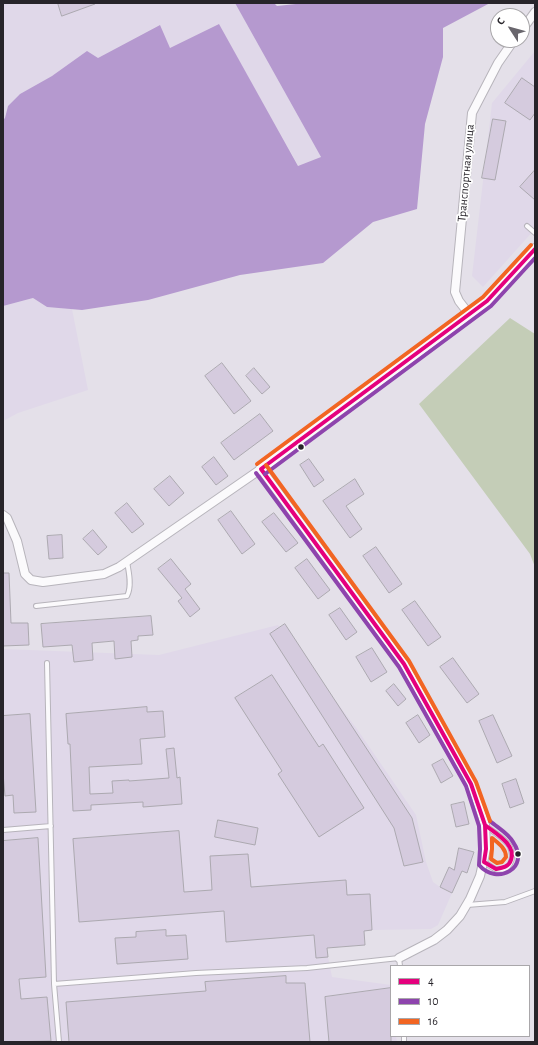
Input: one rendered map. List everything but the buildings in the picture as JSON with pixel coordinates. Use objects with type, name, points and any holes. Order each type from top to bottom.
[{"type":"street","name":"Транспортная улица","points":[[469,314],[454,292],[472,113],[498,63],[508,48]]},
{"type":"street","points":[[3,515],[7,518],[17,541],[25,574],[31,580],[43,582],[104,574],[119,568],[260,469],[487,301],[535,249]]},
{"type":"street","points":[[260,469],[404,664],[471,784],[485,825],[486,848],[484,862],[467,905],[447,930],[400,962]]},
{"type":"lane","points":[[527,226],[535,233]]},
{"type":"lane","points":[[36,606],[127,596],[130,591],[127,562]]},
{"type":"lane","points":[[47,663],[54,984],[59,1042]]},
{"type":"lane","points":[[484,862],[496,869],[502,869],[511,863],[513,856],[509,845],[485,825]]},
{"type":"lane","points":[[3,830],[51,826]]},
{"type":"lane","points":[[467,905],[505,902],[535,891]]},
{"type":"lane","points":[[54,984],[196,973],[400,962]]},
{"type":"shaded area","points":[[3,3],[235,3],[321,157],[299,167],[218,24],[170,49],[159,25],[98,58],[52,76],[20,94],[8,106],[5,118],[3,120]]},
{"type":"shaded area","points":[[235,3],[274,3],[277,6],[305,3],[490,3],[443,28],[443,57],[425,124],[417,209],[373,222],[323,263],[240,275],[148,300],[82,310],[47,307],[33,298],[3,306],[3,120],[5,118],[8,106],[20,94],[52,76],[87,51],[98,58],[160,25],[170,48],[219,24],[298,166],[321,157]]},
{"type":"shaded area","points":[[535,51],[535,229],[483,287],[472,276],[492,103]]},
{"type":"shaded area","points":[[33,298],[47,307],[72,309],[88,390],[18,413],[3,421],[3,306]]},
{"type":"shaded area","points":[[278,625],[357,729],[416,815],[426,862],[433,882],[452,893],[438,925],[431,929],[372,930],[327,934],[328,957],[332,977],[390,985],[390,1037],[396,1037],[397,1042],[3,1042],[3,649],[159,655]]},
{"type":"green space","points":[[510,318],[535,334],[535,567],[530,554],[419,404]]},
{"type":"transit line","name":"16","points":[[257,464],[483,297],[531,245]]},
{"type":"transit line","name":"4","points":[[261,469],[487,301],[535,249]]},
{"type":"transit line","name":"10","points":[[265,474],[491,306],[535,258]]},
{"type":"transit line","name":"16","points":[[266,465],[409,661],[476,782],[490,821]]},
{"type":"transit line","name":"4","points":[[261,469],[404,664],[471,784],[485,825]]},
{"type":"transit line","name":"10","points":[[256,473],[399,667],[466,786],[479,826],[479,865],[486,871],[494,874],[502,874],[510,871],[515,866],[518,860],[517,851],[513,842],[508,836],[490,821]]},
{"type":"transit line","name":"4","points":[[485,825],[504,840],[511,849],[511,860],[505,867],[496,869],[484,862],[486,849],[485,825]]},
{"type":"transit line","name":"16","points":[[492,838],[505,851],[506,857],[502,862],[497,863],[491,859],[492,838]]}]
